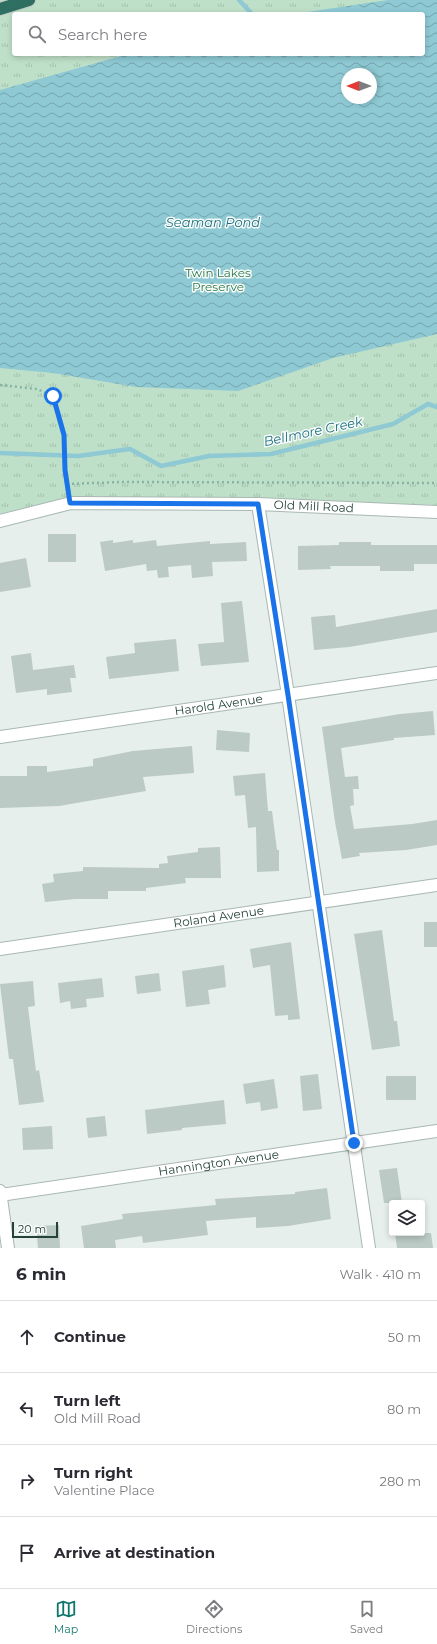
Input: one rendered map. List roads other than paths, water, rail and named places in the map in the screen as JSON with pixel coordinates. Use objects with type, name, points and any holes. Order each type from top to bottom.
[{"type":"highway","points":[[0,9],[29,0]]},
{"type":"street","name":"Old Mill Road","points":[[0,521],[70,503],[258,504],[437,512]]},
{"type":"street","points":[[258,504],[288,695],[369,1248]]},
{"type":"street","name":"Harold Avenue","points":[[0,737],[437,673]]},
{"type":"street","name":"Roland Avenue","points":[[0,948],[437,885]]},
{"type":"street","name":"Hannington Avenue","points":[[0,1193],[437,1131]]},
{"type":"street","points":[[0,1193],[8,1248]]},
{"type":"water","name":"Seaman Pond","points":[[388,0],[437,0],[437,334],[333,358],[238,391],[136,387],[53,373],[0,368],[0,90],[121,56],[425,56],[425,12],[307,12]]},
{"type":"waterway","points":[[239,0],[250,12]]},
{"type":"waterway","name":"Bellmore Creek","points":[[0,453],[78,456],[130,449],[161,466],[209,456],[271,454],[393,424],[428,404],[437,407]]},
{"type":"park label","name":"Twin Lakes Preserve","points":[[218,280]]}]
